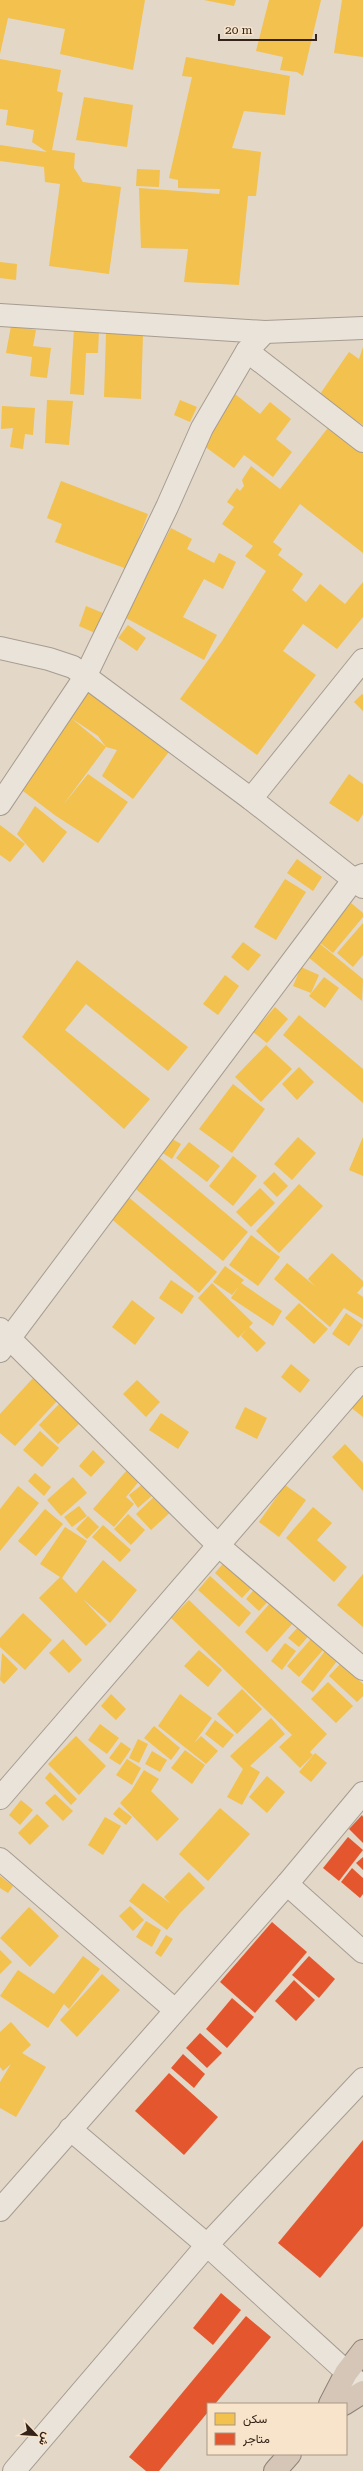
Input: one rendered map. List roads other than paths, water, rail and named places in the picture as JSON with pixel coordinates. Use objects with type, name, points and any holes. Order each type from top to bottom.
[{"type":"highway","points":[[330,2403],[346,2372],[363,2351]]},
{"type":"highway","points":[[346,2403],[363,2392]]},
{"type":"highway","points":[[275,2471],[289,2455]]},
{"type":"street","points":[[0,315],[265,332],[363,328]]},
{"type":"street","points":[[0,804],[85,677],[167,508],[202,428],[247,352],[265,332]]},
{"type":"street","points":[[247,352],[363,441]]},
{"type":"street","points":[[0,648],[49,658],[74,667],[85,677],[252,799],[360,881],[3,1339],[219,1546],[363,1669]]},
{"type":"street","points":[[252,799],[363,660]]},
{"type":"street","points":[[0,1798],[363,1378]]},
{"type":"street","points":[[0,2210],[287,1884],[363,1793]]},
{"type":"street","points":[[0,1859],[175,2010]]},
{"type":"street","points":[[287,1884],[363,1952]]},
{"type":"street","points":[[14,2471],[207,2245],[363,2079]]},
{"type":"street","points":[[70,2129],[207,2245],[363,2387]]}]
